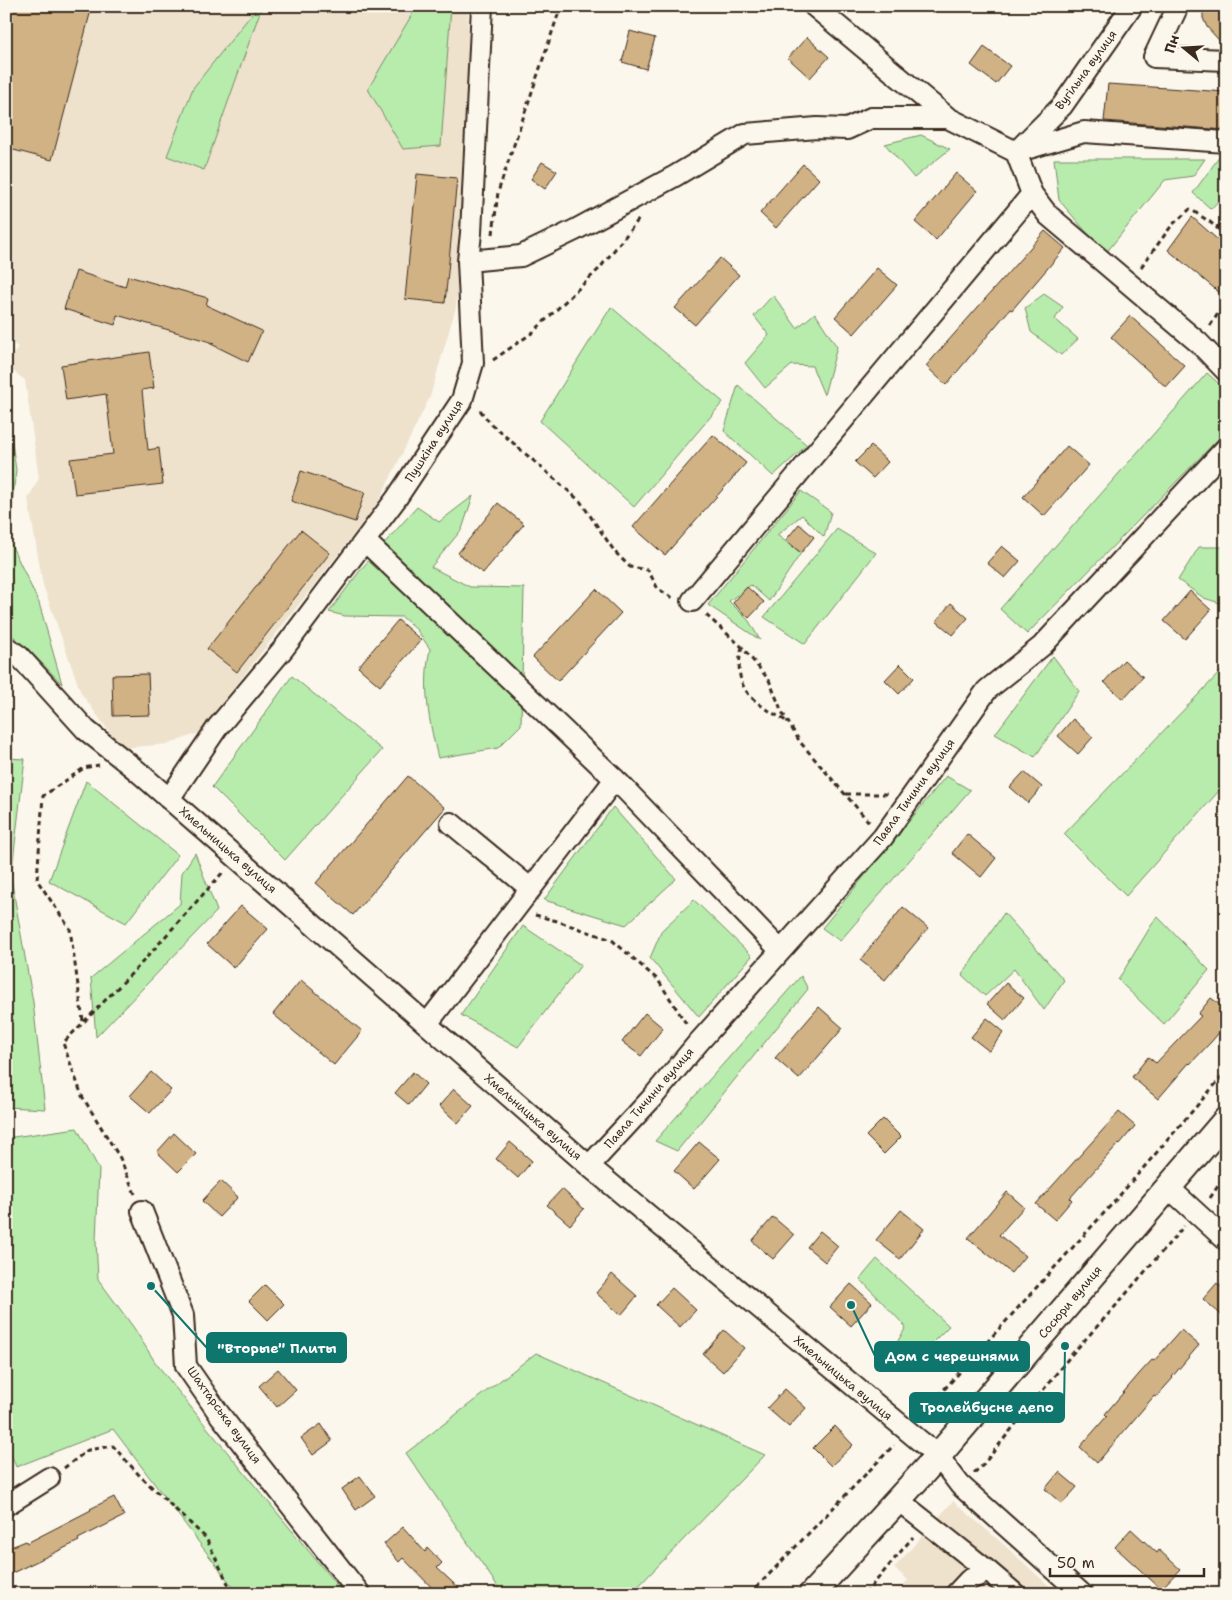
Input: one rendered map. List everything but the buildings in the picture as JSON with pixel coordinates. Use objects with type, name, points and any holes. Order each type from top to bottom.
[{"type":"main road","name":"Сосюри вулиця","points":[[812,1594],[938,1456],[1226,1120]]},
{"type":"street","name":"Пушкіна вулиця","points":[[169,799],[217,728],[284,648],[396,499],[462,400],[472,362],[468,261],[472,223],[482,6]]},
{"type":"street","points":[[814,6],[948,118],[1016,152],[1032,194],[1048,215],[1199,343],[1226,371]]},
{"type":"street","name":"Вугільна вулиця","points":[[1016,152],[1062,106],[1132,6]]},
{"type":"street","points":[[1178,6],[1154,57],[1226,60]]},
{"type":"street","points":[[468,261],[521,256],[575,230],[682,172],[745,134],[817,128],[847,129],[871,118],[948,118]]},
{"type":"street","points":[[1016,152],[1084,132],[1226,142]]},
{"type":"street","points":[[692,601],[1032,194]]},
{"type":"street","name":"Павла Тичини вулиця","points":[[588,1166],[652,1098],[780,950],[883,837],[987,690],[1042,646],[1226,448]]},
{"type":"street","points":[[365,540],[616,779],[780,950]]},
{"type":"street","name":"Хмельницька вулиця","points":[[6,647],[20,656],[86,730],[130,765],[588,1166],[938,1456],[960,1485],[1082,1594]]},
{"type":"street","points":[[427,1024],[616,779]]},
{"type":"street","points":[[451,823],[531,889]]},
{"type":"street","points":[[1168,1187],[1226,1240]]},
{"type":"street","name":"Шахтарська вулиця","points":[[142,1211],[183,1315],[186,1366],[220,1415],[360,1594]]},
{"type":"street","points":[[6,1504],[49,1478]]},
{"type":"street","points":[[898,1500],[1015,1594]]},
{"type":"street","points":[[956,1594],[969,1580],[988,1571]]},
{"type":"path","points":[[490,259],[498,192],[561,6]]},
{"type":"path","points":[[1130,284],[1172,225],[1190,209],[1226,236]]},
{"type":"path","points":[[643,213],[599,269],[532,333],[466,384],[490,423],[580,501],[615,552],[630,567],[648,570],[658,589],[674,598],[692,601],[742,647],[769,680],[782,712],[800,742],[883,837]]},
{"type":"path","points":[[1215,227],[1226,224]]},
{"type":"path","points":[[1199,343],[1226,301]]},
{"type":"path","points":[[742,647],[738,664],[743,688],[758,704],[788,722]]},
{"type":"path","points":[[84,1022],[70,928],[37,880],[43,796],[84,768],[130,765]]},
{"type":"path","points":[[846,794],[912,796]]},
{"type":"path","points":[[142,1211],[120,1158],[82,1096],[63,1042],[138,967],[215,880],[237,859]]},
{"type":"path","points":[[515,910],[557,921],[612,940],[658,980],[698,1043]]},
{"type":"path","points":[[750,1594],[907,1431],[1107,1210],[1226,1072]]},
{"type":"path","points":[[960,1485],[982,1466],[1072,1354],[1196,1212],[1207,1204],[1226,1174]]},
{"type":"path","points":[[49,1478],[88,1450],[113,1446],[140,1476],[206,1538],[233,1594]]},
{"type":"path","points":[[865,1594],[926,1522]]},
{"type":"shaded area","points":[[6,6],[468,6],[468,129],[456,307],[430,397],[378,503],[199,733],[169,744],[121,748],[81,693],[43,585],[28,499],[39,478],[25,380],[6,366],[18,347],[6,339]]},
{"type":"shaded area","points":[[953,1501],[1058,1594],[896,1594],[908,1580],[894,1568]]},
{"type":"green space","points":[[258,6],[262,6],[204,170],[167,156],[193,88]]},
{"type":"green space","points":[[417,6],[451,6],[441,146],[403,149],[368,89]]},
{"type":"green space","points":[[921,135],[950,149],[914,178],[885,144]]},
{"type":"green space","points":[[1220,156],[1226,156],[1226,192],[1211,209],[1193,193]]},
{"type":"green space","points":[[1054,159],[1205,159],[1193,176],[1165,180],[1105,254],[1059,200]]},
{"type":"green space","points":[[1044,294],[1063,307],[1055,319],[1078,339],[1061,355],[1031,332],[1025,308]]},
{"type":"green space","points":[[773,295],[797,328],[815,313],[837,347],[824,395],[812,366],[792,365],[765,388],[745,363],[769,335],[754,316]]},
{"type":"green space","points":[[611,307],[723,402],[634,507],[540,421]]},
{"type":"green space","points":[[1207,373],[1226,390],[1226,431],[1027,634],[1000,609]]},
{"type":"green space","points":[[738,385],[807,445],[773,476],[724,431]]},
{"type":"green space","points":[[6,402],[16,470],[8,538],[39,603],[62,684],[28,649],[6,630]]},
{"type":"green space","points":[[801,491],[831,512],[824,537],[802,515],[777,535],[801,553],[769,601],[751,585],[729,601],[749,621],[760,640],[708,605]]},
{"type":"green space","points":[[473,496],[462,529],[431,567],[470,587],[524,588],[521,725],[498,748],[438,758],[428,704],[427,677],[430,649],[417,630],[402,617],[345,616],[329,612],[362,568],[417,507],[439,522]]},
{"type":"green space","points":[[837,529],[876,553],[805,644],[764,617]]},
{"type":"green space","points":[[1199,547],[1224,547],[1226,549],[1226,605],[1204,598],[1178,580]]},
{"type":"green space","points":[[1053,656],[1079,691],[1035,757],[995,734]]},
{"type":"green space","points":[[1226,666],[1226,783],[1126,896],[1064,834]]},
{"type":"green space","points":[[292,676],[382,750],[285,860],[212,787]]},
{"type":"green space","points":[[6,758],[25,759],[11,878],[33,1002],[45,1109],[6,1107]]},
{"type":"green space","points":[[946,776],[970,790],[840,941],[822,928]]},
{"type":"green space","points":[[86,781],[178,855],[126,923],[49,881]]},
{"type":"green space","points":[[613,807],[676,879],[626,925],[544,900]]},
{"type":"green space","points":[[195,853],[217,911],[96,1037],[91,978],[180,904],[182,873]]},
{"type":"green space","points":[[694,900],[752,956],[699,1017],[650,958],[662,930]]},
{"type":"green space","points":[[1004,913],[1064,980],[1044,1010],[1014,969],[985,996],[962,975]]},
{"type":"green space","points":[[1157,916],[1209,970],[1164,1024],[1118,980]]},
{"type":"green space","points":[[523,926],[581,965],[518,1047],[461,1015]]},
{"type":"green space","points":[[801,976],[808,989],[677,1151],[655,1141]]},
{"type":"green space","points":[[77,1128],[99,1169],[96,1241],[98,1279],[134,1328],[155,1362],[340,1589],[332,1594],[238,1594],[113,1429],[16,1467],[6,1441],[6,1138]]},
{"type":"green space","points":[[877,1259],[949,1326],[909,1366],[891,1353],[906,1327],[860,1279]]},
{"type":"green space","points":[[536,1353],[765,1455],[631,1594],[503,1594],[406,1453]]},
{"type":"place","name":"\"Вторые\" Плиты","points":[[151,1286]]},
{"type":"place","name":"Дом с черешнями","points":[[851,1305]]},
{"type":"place","name":"Тролейбусне депо","points":[[1065,1346]]}]
